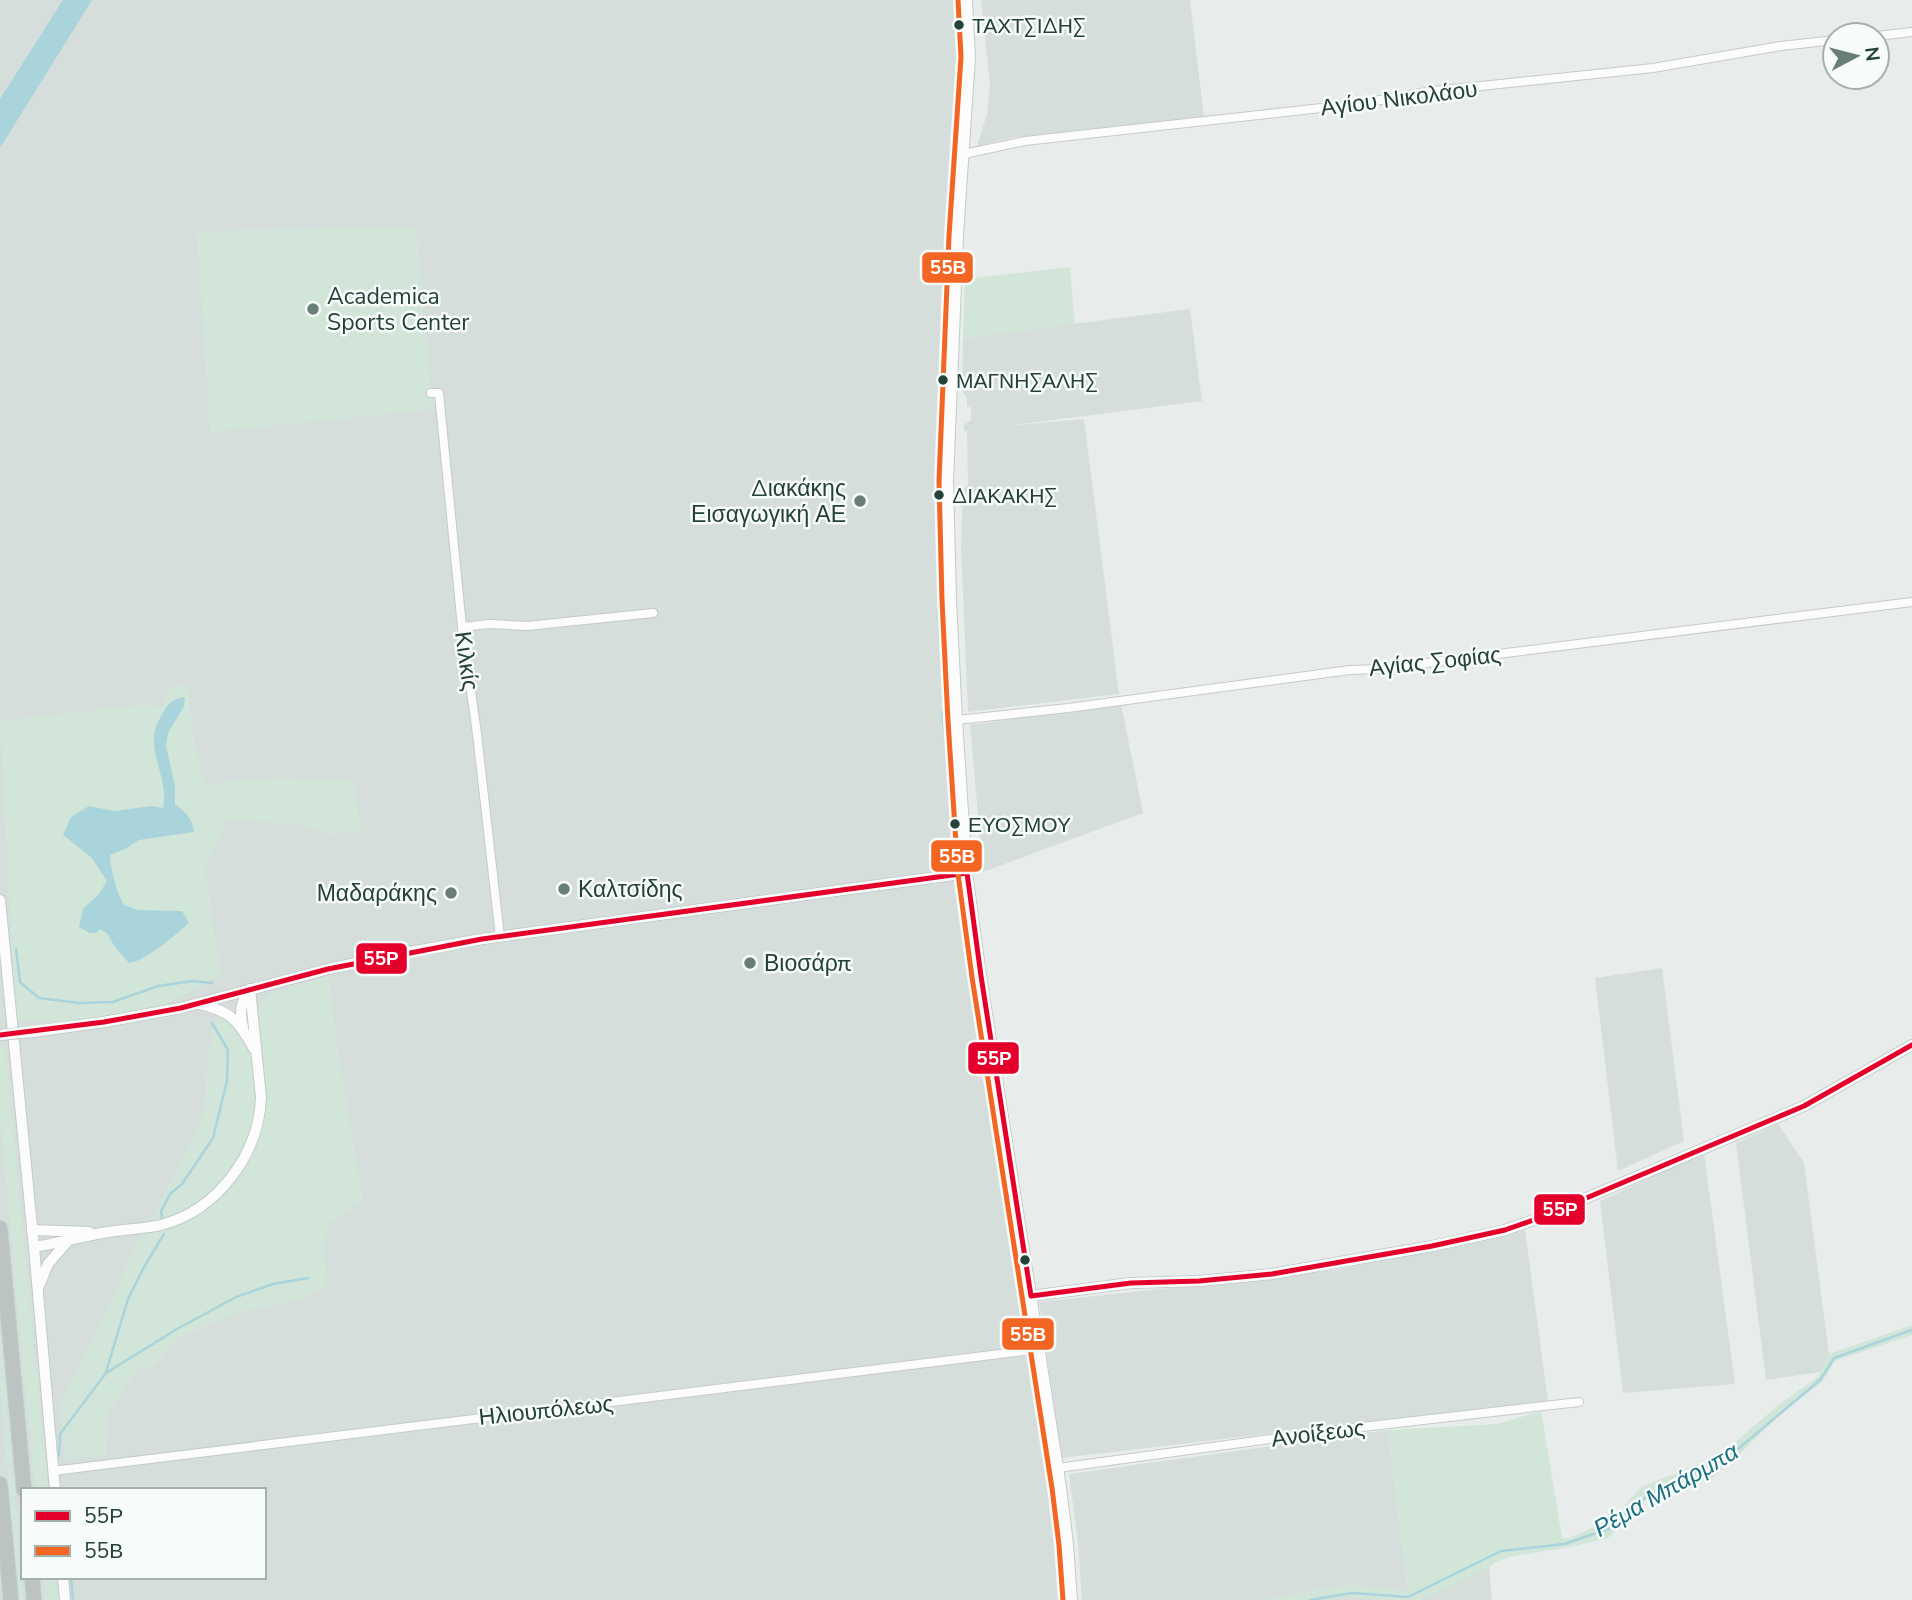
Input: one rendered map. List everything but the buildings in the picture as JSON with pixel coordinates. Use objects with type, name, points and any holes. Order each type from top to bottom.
[{"type":"highway","points":[[0,1227],[24,1488]]},
{"type":"highway","points":[[0,1484],[10,1600]]},
{"type":"highway","points":[[32,1579],[34,1600]]},
{"type":"street","points":[[967,0],[970,57],[948,481],[957,720],[967,873],[1069,1544],[1072,1600]]},
{"type":"street","points":[[1891,34],[1912,32]]},
{"type":"street","name":"Αγίου Νικολάου","points":[[964,154],[1025,141],[1357,104],[1433,91],[1653,68],[1821,42]]},
{"type":"street","name":"Κιλκίς","points":[[431,393],[439,393],[462,627],[500,937]]},
{"type":"street","name":"Αγίας Σοφίας","points":[[957,720],[1912,602]]},
{"type":"street","points":[[462,627],[489,624],[527,626],[653,613]]},
{"type":"street","points":[[0,1035],[104,1022],[197,1004],[328,969],[402,953],[500,937],[967,873]]},
{"type":"street","points":[[0,900],[55,1488]]},
{"type":"street","points":[[250,989],[240,1011],[244,1030],[256,1055]]},
{"type":"street","points":[[34,1247],[162,1224],[179,1218],[212,1197],[239,1168],[257,1129],[261,1097],[250,989]]},
{"type":"street","points":[[197,1004],[225,1011],[244,1030]]},
{"type":"street","points":[[1031,1296],[1131,1283],[1199,1281],[1272,1274],[1432,1246],[1505,1230],[1804,1106],[1912,1045]]},
{"type":"street","points":[[32,1230],[105,1233]]},
{"type":"street","points":[[38,1289],[48,1264],[68,1241]]},
{"type":"street","name":"Ηλιουπόλεως","points":[[53,1471],[1040,1349]]},
{"type":"street","name":"Ανοίξεως","points":[[1058,1468],[1336,1430],[1579,1402]]},
{"type":"street","points":[[63,1579],[65,1600]]},
{"type":"shaded area","points":[[0,0],[959,0],[960,88],[942,458],[942,566],[964,865],[977,995],[1034,1358],[1066,1600],[0,1600]]},
{"type":"shaded area","points":[[981,0],[1190,0],[1204,117],[1015,137],[977,146],[987,114],[990,85]]},
{"type":"shaded area","points":[[1190,309],[1202,401],[1006,426],[1084,419],[1119,694],[968,712],[961,548],[963,490],[968,484],[967,431],[964,431],[964,425],[971,420],[971,408],[967,406],[967,398],[962,391],[963,338]]},
{"type":"shaded area","points":[[1121,704],[1143,813],[983,872],[970,725]]},
{"type":"shaded area","points":[[1662,968],[1684,1141],[1618,1171],[1595,978]]},
{"type":"shaded area","points":[[1778,1124],[1804,1163],[1829,1354],[1820,1372],[1766,1380],[1736,1143]]},
{"type":"shaded area","points":[[1704,1153],[1735,1384],[1623,1393],[1600,1201]]},
{"type":"shaded area","points":[[1525,1230],[1548,1401],[1062,1458],[1039,1302],[1335,1270]]},
{"type":"shaded area","points":[[1388,1430],[1408,1590],[1489,1566],[1492,1600],[1082,1600],[1069,1474]]},
{"type":"green space","name":"Academica Sports Center","points":[[416,228],[433,409],[210,432],[197,231]]},
{"type":"green space","points":[[1070,267],[1075,324],[963,338],[965,279]]},
{"type":"green space","points":[[189,685],[190,711],[205,786],[260,779],[354,781],[360,830],[329,834],[296,824],[224,819],[223,832],[205,866],[220,975],[163,1006],[73,1021],[16,1020],[0,721],[132,706],[149,705],[161,708],[172,687]]},
{"type":"green space","points":[[328,977],[343,1086],[363,1199],[328,1225],[324,1243],[327,1285],[301,1299],[239,1312],[179,1337],[153,1366],[138,1369],[107,1414],[106,1456],[64,1459],[60,1405],[141,1235],[154,1217],[205,1110],[207,1061],[217,1012],[255,1012],[269,993]]},
{"type":"green space","points":[[5,1046],[48,1488],[35,1488],[0,1115],[0,1048]]},
{"type":"green space","points":[[1912,1325],[1912,1335],[1835,1361],[1822,1382],[1779,1415],[1711,1479],[1652,1494],[1608,1538],[1508,1557],[1421,1600],[1374,1600],[1348,1596],[1332,1600],[1262,1600],[1347,1585],[1408,1591],[1388,1430],[1497,1424],[1541,1411],[1562,1538],[1570,1538],[1614,1518],[1641,1487],[1719,1456],[1782,1402],[1818,1377],[1829,1354]]},
{"type":"green space","points":[[0,1331],[24,1600],[19,1600],[0,1387]]},
{"type":"green space","points":[[43,1579],[57,1579],[59,1600],[45,1600]]},
{"type":"water","points":[[63,0],[92,0],[0,148],[0,99]]},
{"type":"water","points":[[938,541],[954,625],[954,701],[948,770],[941,713],[948,702],[944,693],[937,615]]},
{"type":"water","points":[[183,697],[184,706],[168,733],[166,746],[175,786],[175,804],[188,816],[194,832],[139,840],[110,855],[114,881],[124,905],[138,910],[182,911],[189,923],[151,953],[129,963],[107,933],[100,929],[96,933],[90,933],[79,927],[83,909],[99,894],[107,881],[91,857],[63,835],[71,817],[89,806],[114,811],[152,806],[163,808],[163,785],[155,751],[155,729],[169,704]]},
{"type":"waterway","points":[[16,949],[20,982],[39,998],[79,1003],[113,1002],[158,986],[193,981],[212,983]]},
{"type":"waterway","points":[[162,1218],[161,1211],[170,1194],[182,1184],[213,1138],[227,1081],[228,1050],[212,1023]]},
{"type":"waterway","points":[[106,1372],[128,1299],[164,1234]]},
{"type":"waterway","points":[[59,1455],[60,1434],[106,1373],[177,1329],[236,1297],[273,1284],[308,1278]]},
{"type":"waterway","name":"Ρέμα Μπάρμπα","points":[[1310,1600],[1352,1593],[1408,1597],[1501,1551],[1564,1544],[1608,1529],[1643,1499],[1731,1455],[1820,1380],[1834,1358],[1912,1330]]},
{"type":"waterway","points":[[71,1579],[73,1600]]},
{"type":"transit line","name":"55Β","points":[[958,0],[961,57],[949,236],[939,481],[942,600],[958,874],[1052,1488],[1063,1600]]},
{"type":"transit line","name":"55Ρ","points":[[0,1035],[104,1022],[181,1008],[328,969],[482,939],[967,873],[1031,1296],[1131,1283],[1199,1281],[1272,1274],[1432,1246],[1505,1230],[1804,1106],[1912,1045]]},
{"type":"place","name":"ΤΑΧΤΣΙΔΗΣ","points":[[959,25]]},
{"type":"place","name":"Academica Sports Center","points":[[313,309]]},
{"type":"place","name":"ΜΑΓΝΗΣΑΛΗΣ","points":[[943,380]]},
{"type":"place","name":"ΔΙΑΚΑΚΗΣ","points":[[939,495]]},
{"type":"place","name":"Διακάκης Εισαγωγική ΑΕ","points":[[860,501]]},
{"type":"place","name":"ΕΥΟΣΜΟΥ","points":[[955,824]]},
{"type":"place","name":"Καλτσίδης","points":[[564,889]]},
{"type":"place","name":"Μαδαράκης","points":[[451,893]]},
{"type":"place","name":"Βιοσάρπ","points":[[750,963]]}]
